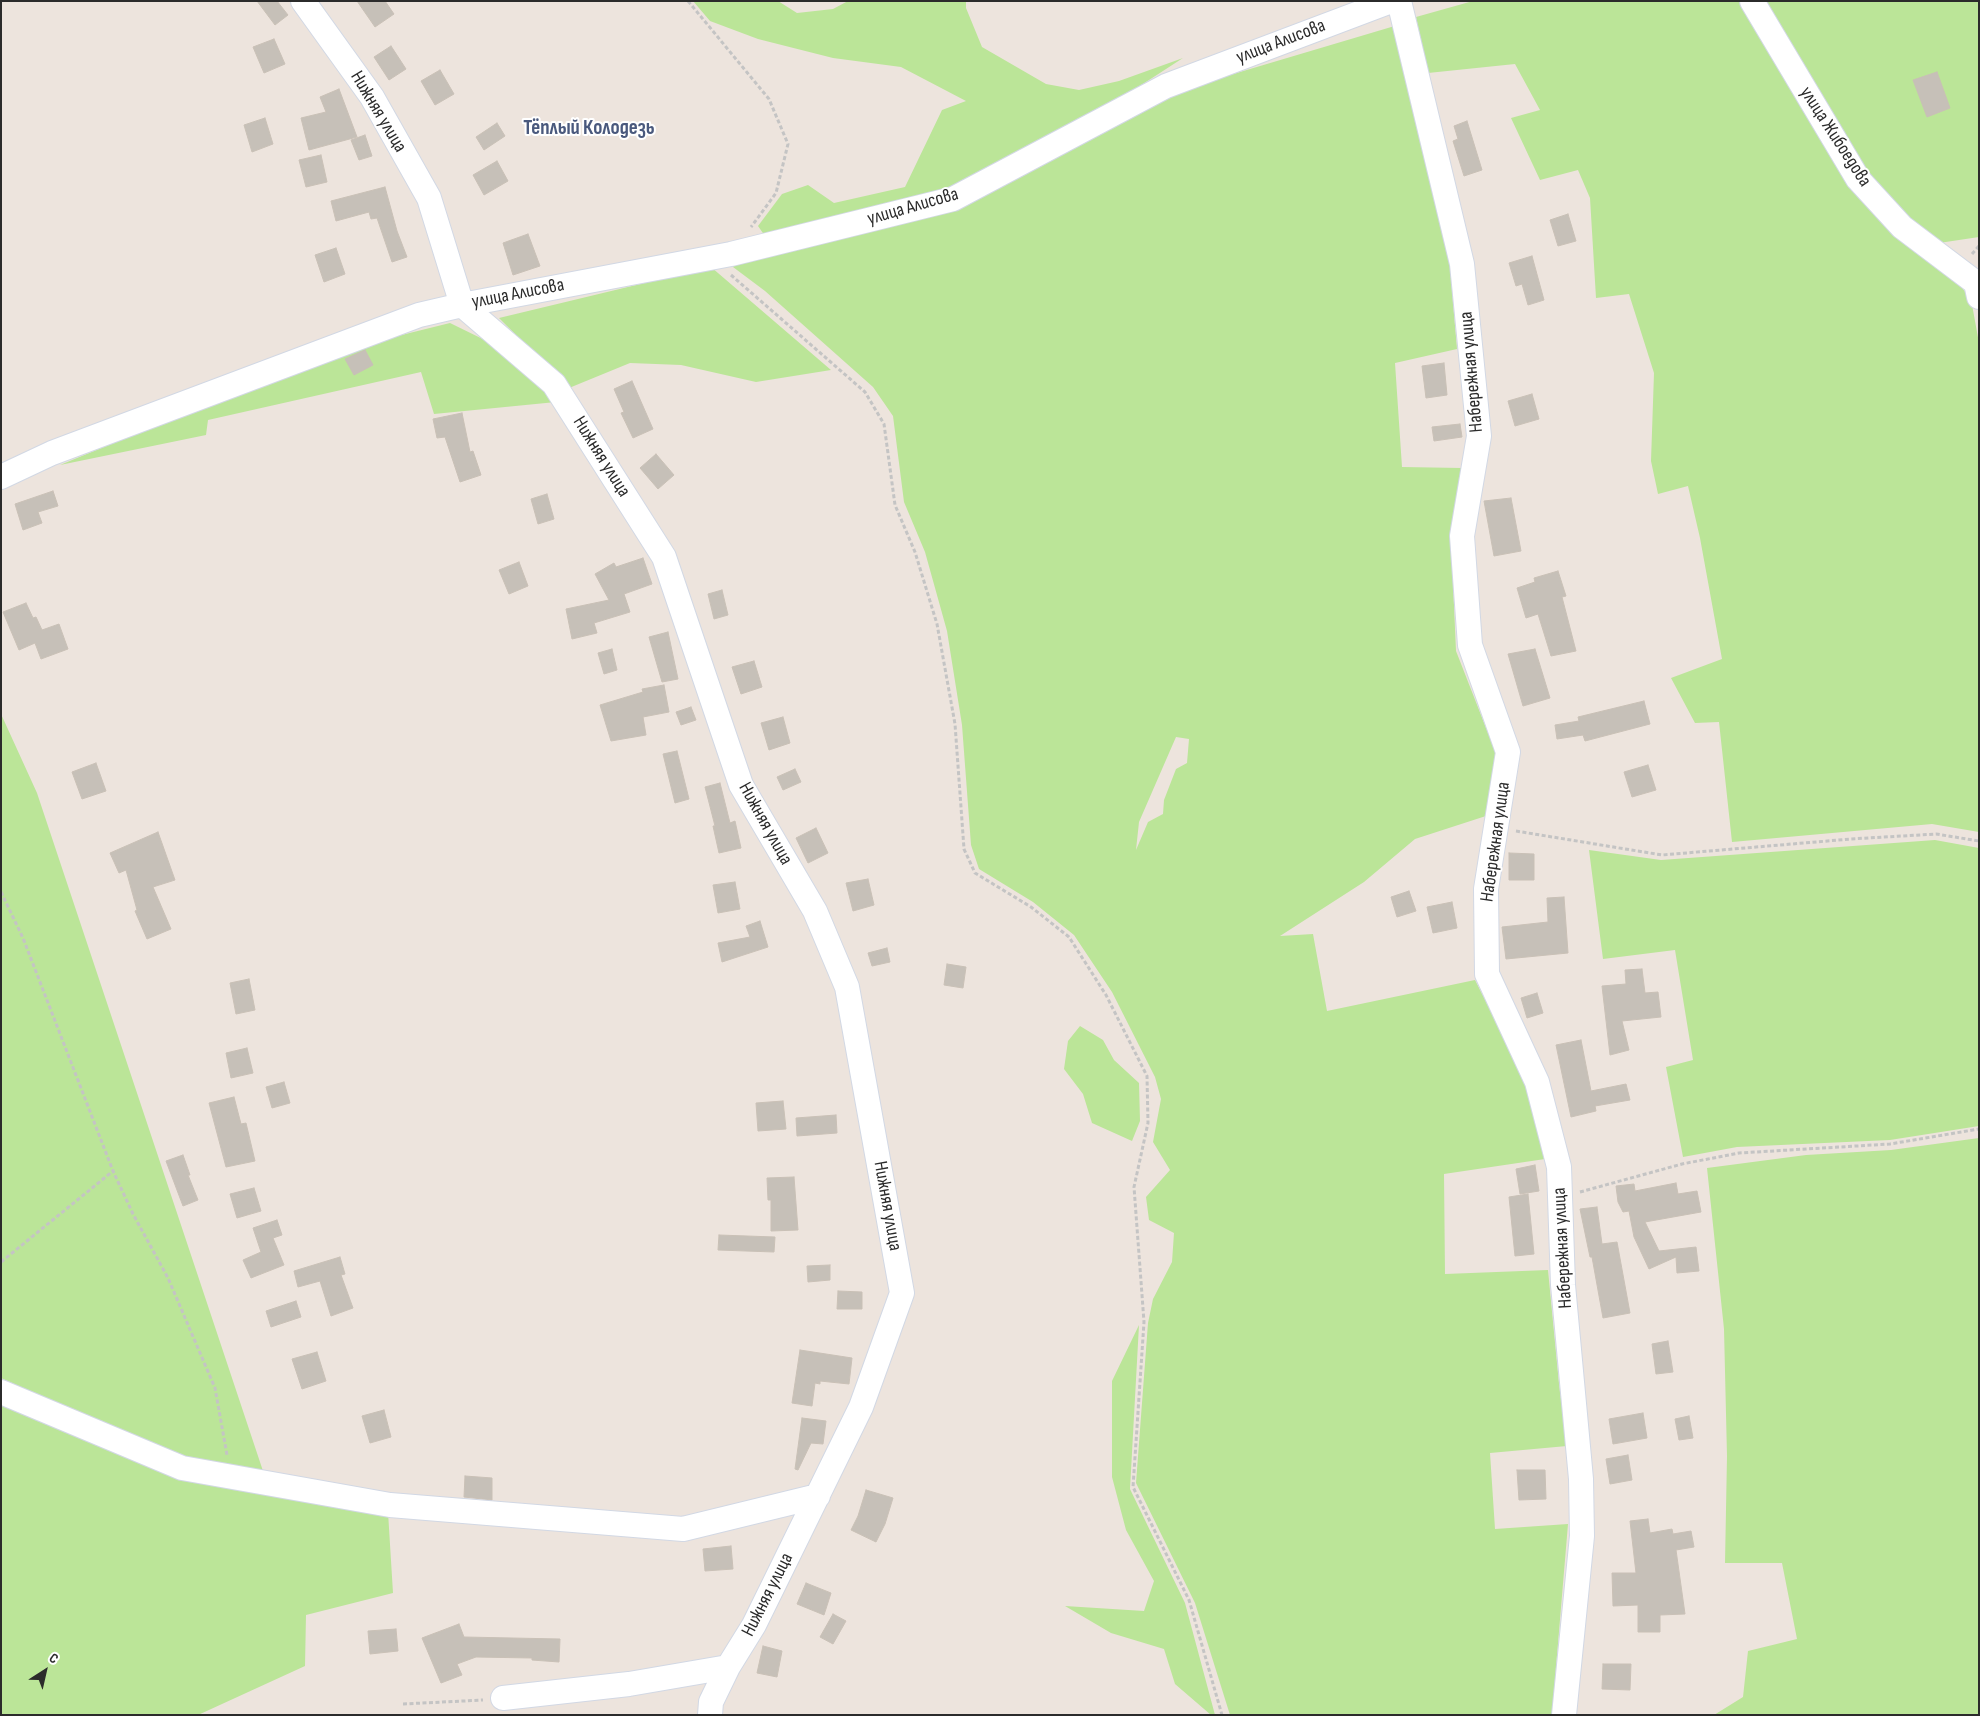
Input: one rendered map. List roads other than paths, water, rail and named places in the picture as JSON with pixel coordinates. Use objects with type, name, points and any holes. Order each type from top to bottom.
[{"type":"street","name":"Нижняя улица","points":[[303,1],[372,97],[429,198],[462,305],[554,384],[664,557],[741,785],[815,911],[847,987],[902,1293],[861,1407],[754,1625],[728,1666],[711,1702],[710,1715]]},
{"type":"street","name":"улица Алисова","points":[[1,478],[52,453],[419,315],[462,305],[722,256],[953,199],[1166,86],[1391,1]]},
{"type":"street","name":"Набережная улица","points":[[1399,1],[1462,264],[1479,436],[1462,536],[1470,645],[1508,752],[1486,889],[1487,974],[1536,1082],[1559,1167],[1563,1284],[1581,1479],[1582,1536],[1564,1715]]},
{"type":"street","name":"улица Жибоедова","points":[[1752,1],[1858,179],[1902,228],[1976,283],[1979,297]]},
{"type":"street","points":[[1,1392],[182,1468],[390,1505],[683,1529],[818,1496]]},
{"type":"street","points":[[503,1698],[629,1684],[728,1666]]},
{"type":"district","name":"Тёплый Колодезь","points":[[589,129]]}]
